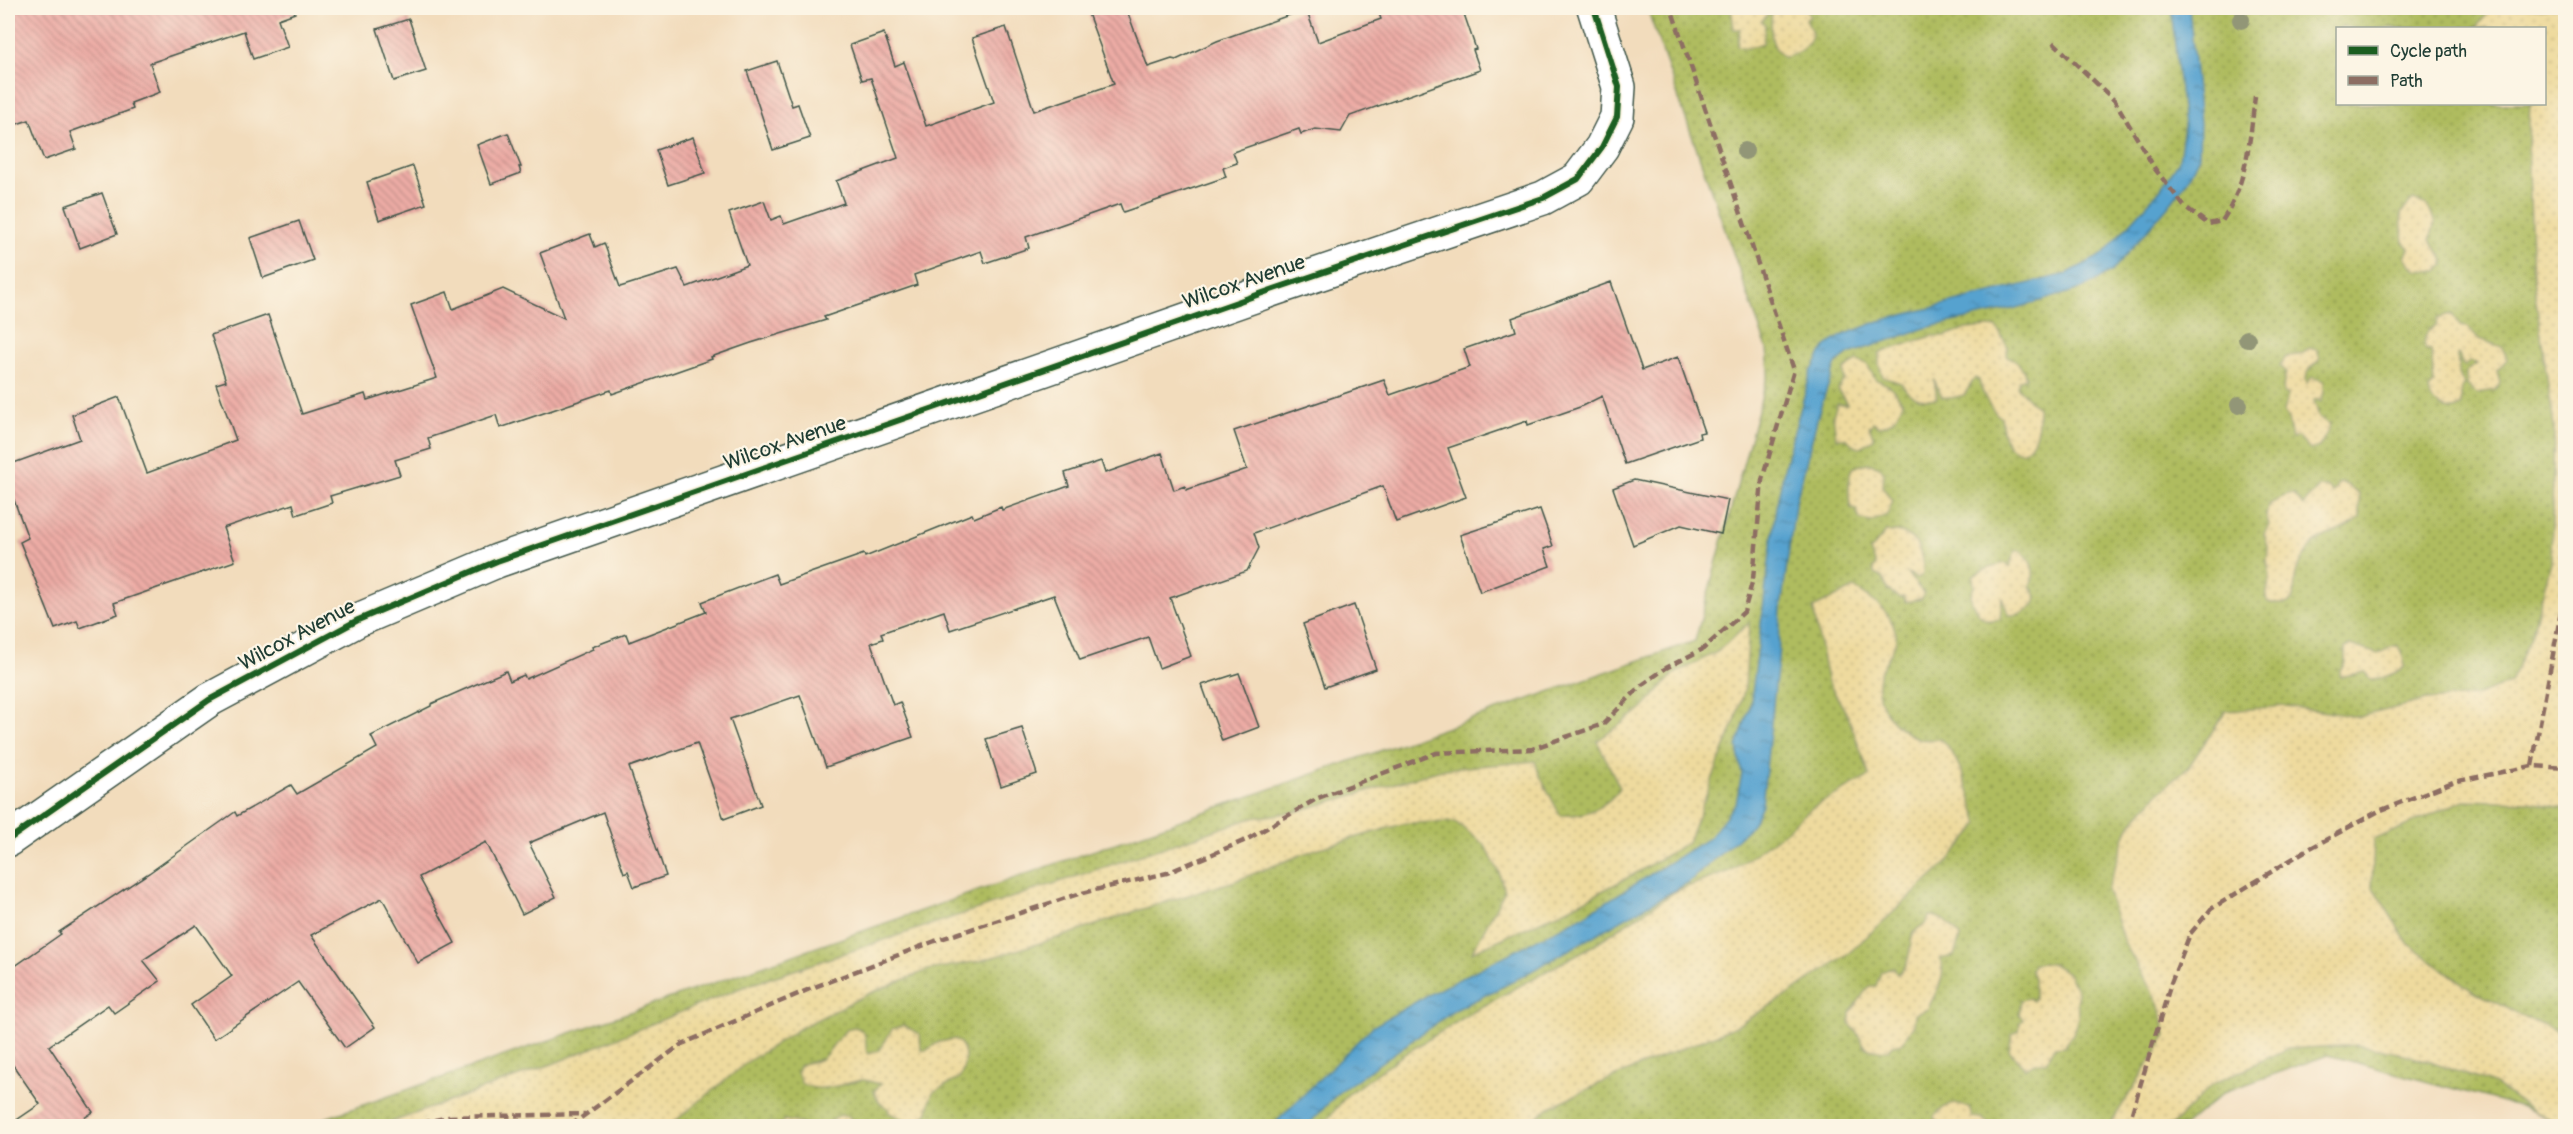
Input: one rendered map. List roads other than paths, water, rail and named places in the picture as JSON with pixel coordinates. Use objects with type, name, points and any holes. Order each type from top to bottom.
[{"type":"street","name":"Wilcox Avenue","points":[[8,840],[209,700],[358,620],[508,557],[1263,293],[1543,198],[1578,179],[1602,147],[1617,117],[1619,87],[1594,8]]},
{"type":"water","points":[[2171,8],[2189,8],[2200,123],[2199,156],[2187,181],[2170,204],[2112,271],[2084,288],[2017,308],[1925,328],[1849,354],[1836,364],[1820,408],[1795,505],[1781,608],[1778,660],[1762,805],[1752,825],[1689,882],[1512,982],[1455,1010],[1339,1092],[1307,1126],[1272,1126],[1372,1027],[1426,996],[1585,915],[1709,838],[1736,803],[1742,774],[1737,747],[1751,702],[1776,507],[1787,456],[1811,372],[1825,347],[1843,335],[1879,321],[2066,274],[2102,255],[2160,190],[2179,161],[2184,126]]}]
